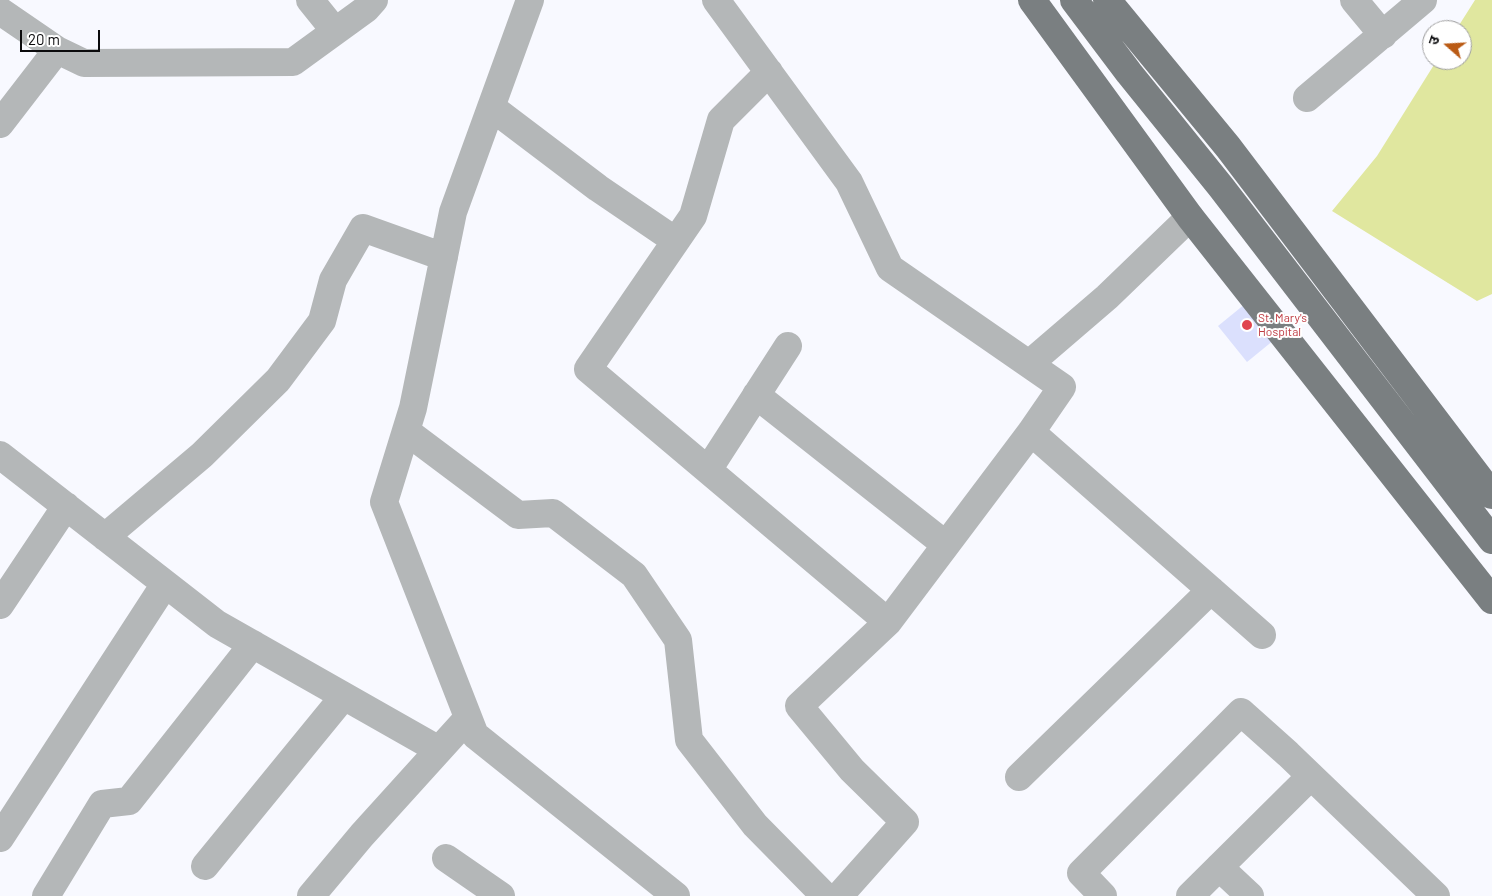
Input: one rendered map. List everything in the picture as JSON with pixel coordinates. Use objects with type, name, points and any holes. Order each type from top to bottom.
[{"type":"main road","points":[[1032,0],[1190,217],[1492,600]]},
{"type":"main road","points":[[1074,0],[1129,73],[1221,187],[1492,540]]},
{"type":"main road","points":[[1108,0],[1228,147],[1492,495]]},
{"type":"street","points":[[310,0],[335,32]]},
{"type":"street","points":[[0,10],[57,50],[84,63],[293,62],[366,9],[374,0]]},
{"type":"street","points":[[530,0],[454,212],[413,408],[384,502],[475,735],[676,896]]},
{"type":"street","points":[[716,0],[849,182],[890,268],[1062,387],[1031,432],[888,622],[799,706],[852,770],[905,822],[839,896]]},
{"type":"street","points":[[1354,0],[1383,35]]},
{"type":"street","points":[[1307,98],[1423,0]]},
{"type":"street","points":[[0,124],[57,50]]},
{"type":"street","points":[[769,72],[721,120],[693,216],[588,369],[888,622]]},
{"type":"street","points":[[491,108],[598,188],[676,241]]},
{"type":"street","points":[[1029,364],[1108,297],[1190,217]]},
{"type":"street","points":[[105,537],[202,456],[278,380],[322,321],[333,280],[363,228],[444,257]]},
{"type":"street","points":[[708,470],[788,346]]},
{"type":"street","points":[[756,395],[946,545]]},
{"type":"street","points":[[406,431],[518,515],[553,513],[634,575],[678,640],[689,740],[755,825],[825,896]]},
{"type":"street","points":[[1031,432],[1262,635]]},
{"type":"street","points":[[0,455],[217,624],[439,750]]},
{"type":"street","points":[[0,605],[66,506]]},
{"type":"street","points":[[0,838],[166,584]]},
{"type":"street","points":[[1019,777],[1211,590]]},
{"type":"street","points":[[46,896],[102,804],[129,801],[253,644]]},
{"type":"street","points":[[204,866],[344,696]]},
{"type":"street","points":[[1103,896],[1081,872],[1241,712],[1436,896]]},
{"type":"street","points":[[311,896],[362,835],[468,718]]},
{"type":"street","points":[[1190,896],[1311,776]]},
{"type":"street","points":[[446,858],[501,896]]},
{"type":"street","points":[[1219,867],[1250,896]]},
{"type":"green space","points":[[1475,0],[1492,0],[1492,294],[1477,301],[1332,211],[1377,156],[1431,70],[1472,70],[1472,20],[1462,20]]},
{"type":"building","points":[[1245,304],[1274,340],[1247,362],[1218,326]]},
{"type":"place","name":"St. Mary's Hospital","points":[[1247,325]]}]
